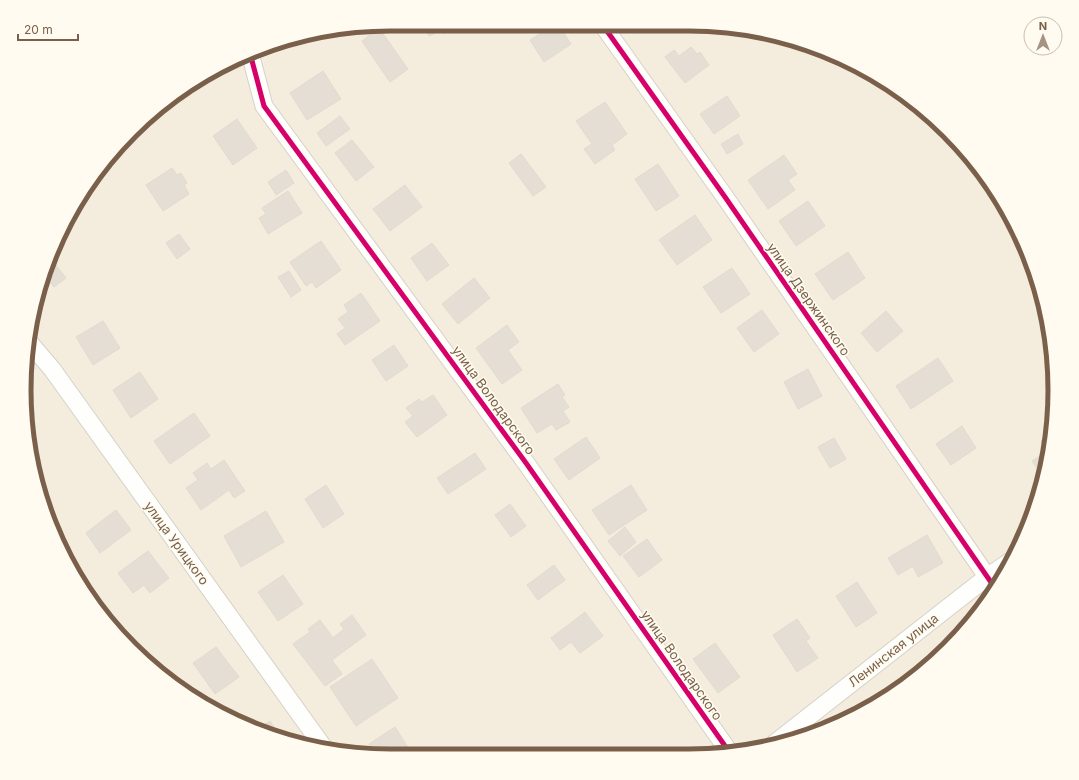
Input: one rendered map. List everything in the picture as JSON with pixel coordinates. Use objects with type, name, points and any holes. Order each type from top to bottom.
[{"type":"street","name":"улица Дзержинского","points":[[607,31],[725,197],[991,583]]},
{"type":"street","name":"улица Володарского","points":[[251,59],[264,106],[522,457],[726,747]]},
{"type":"street","name":"улица Урицкого","points":[[34,348],[52,369],[320,742]]},
{"type":"street","name":"Ленинская улица","points":[[784,736],[991,583]]},
{"type":"shaded area","points":[[689,31],[736,34],[759,38],[782,43],[826,58],[869,79],[908,105],[943,136],[959,153],[974,171],[1000,211],[1021,253],[1029,275],[1036,297],[1045,343],[1048,390],[1047,413],[1045,437],[1036,483],[1021,527],[1011,549],[1000,570],[974,609],[943,644],[926,660],[908,675],[868,701],[826,722],[782,737],[736,746],[689,749],[390,749],[343,746],[320,742],[297,737],[253,722],[210,701],[171,675],[136,644],[120,627],[105,609],[79,570],[58,527],[43,483],[34,437],[31,390],[34,343],[43,297],[58,253],[79,210],[105,171],[136,136],[171,105],[210,79],[253,58],[297,43],[343,34],[367,32]]},
{"type":"building","points":[[381,31],[408,69],[390,82],[362,41],[374,32]]},
{"type":"building","points":[[426,31],[439,31],[429,36]]},
{"type":"building","points":[[442,31],[449,31],[443,34]]},
{"type":"building","points":[[544,31],[563,31],[571,44],[544,62],[530,40]]},
{"type":"building","points":[[691,47],[697,54],[700,52],[709,65],[685,83],[665,57],[674,50],[679,56]]},
{"type":"building","points":[[323,71],[341,99],[307,120],[290,93]]},
{"type":"building","points":[[727,96],[740,116],[714,134],[700,114]]},
{"type":"building","points":[[605,102],[627,134],[612,145],[615,150],[595,164],[584,149],[592,144],[576,121]]},
{"type":"building","points":[[340,116],[350,129],[326,146],[317,133]]},
{"type":"building","points":[[237,119],[257,148],[233,165],[213,136]]},
{"type":"building","points":[[738,134],[743,144],[727,154],[721,144]]},
{"type":"building","points":[[352,140],[374,167],[356,181],[335,153]]},
{"type":"building","points":[[521,154],[546,187],[533,196],[509,163]]},
{"type":"building","points":[[784,155],[797,174],[788,180],[795,190],[768,209],[748,180]]},
{"type":"building","points":[[658,164],[679,196],[656,211],[635,179]]},
{"type":"building","points":[[172,168],[177,175],[181,173],[187,183],[184,185],[189,194],[163,211],[146,185]]},
{"type":"building","points":[[286,170],[294,183],[276,195],[268,182]]},
{"type":"building","points":[[405,185],[422,207],[390,231],[373,209]]},
{"type":"building","points":[[288,191],[302,213],[268,234],[259,218],[266,214],[262,208]]},
{"type":"building","points":[[808,201],[825,226],[796,246],[779,221]]},
{"type":"building","points":[[695,215],[712,240],[677,265],[659,240]]},
{"type":"building","points":[[179,234],[190,249],[177,259],[166,243]]},
{"type":"building","points":[[321,241],[341,270],[316,288],[312,282],[306,286],[290,262]]},
{"type":"building","points":[[432,243],[449,265],[427,281],[411,258]]},
{"type":"building","points":[[848,252],[865,278],[833,300],[815,274]]},
{"type":"building","points":[[54,263],[66,278],[54,287],[50,282],[47,285]]},
{"type":"building","points":[[732,268],[750,294],[721,313],[703,287]]},
{"type":"building","points":[[289,271],[301,290],[291,297],[278,277]]},
{"type":"building","points":[[474,278],[490,298],[458,324],[442,304]]},
{"type":"building","points":[[361,293],[380,321],[345,345],[337,334],[345,328],[338,319],[348,312],[344,305]]},
{"type":"building","points":[[762,310],[779,334],[754,352],[737,328]]},
{"type":"building","points":[[886,311],[903,331],[877,352],[861,333]]},
{"type":"building","points":[[103,321],[120,348],[93,365],[76,337]]},
{"type":"building","points":[[507,325],[519,342],[508,350],[522,370],[502,384],[476,348]]},
{"type":"building","points":[[394,345],[408,366],[386,381],[372,360]]},
{"type":"building","points":[[938,358],[953,381],[911,409],[896,386]]},
{"type":"building","points":[[808,369],[822,396],[798,409],[784,382]]},
{"type":"building","points":[[140,372],[158,399],[131,418],[113,390]]},
{"type":"building","points":[[558,384],[565,395],[562,397],[569,407],[563,411],[570,422],[556,430],[552,424],[537,433],[521,408]]},
{"type":"building","points":[[433,395],[447,415],[417,437],[405,422],[413,416],[406,408],[419,399],[422,402]]},
{"type":"building","points":[[194,413],[210,436],[170,464],[154,441]]},
{"type":"building","points":[[962,426],[976,448],[951,465],[936,444]]},
{"type":"building","points":[[586,437],[600,458],[569,480],[554,459]]},
{"type":"building","points":[[834,438],[846,459],[830,468],[818,447]]},
{"type":"building","points":[[1045,438],[1044,445],[1041,441]]},
{"type":"building","points":[[475,453],[486,469],[448,494],[437,478]]},
{"type":"building","points":[[1042,455],[1039,470],[1032,461]]},
{"type":"building","points":[[224,460],[245,491],[234,498],[229,490],[201,510],[186,488],[198,480],[193,473],[207,463],[211,469]]},
{"type":"building","points":[[326,485],[344,514],[323,528],[305,499]]},
{"type":"building","points":[[631,485],[647,510],[609,535],[592,510]]},
{"type":"building","points":[[510,504],[526,526],[511,537],[495,515]]},
{"type":"building","points":[[116,510],[131,530],[100,553],[86,533]]},
{"type":"building","points":[[266,511],[284,542],[241,567],[224,536]]},
{"type":"building","points":[[625,527],[636,542],[620,556],[608,541]]},
{"type":"building","points":[[927,535],[943,563],[918,577],[913,566],[898,575],[888,558]]},
{"type":"building","points":[[647,539],[662,560],[639,577],[623,556]]},
{"type":"building","points":[[148,551],[169,578],[150,593],[144,585],[133,593],[118,573]]},
{"type":"building","points":[[554,565],[565,580],[538,600],[527,585]]},
{"type":"building","points":[[283,575],[303,604],[278,621],[258,592]]},
{"type":"building","points":[[857,582],[877,613],[856,627],[836,596]]},
{"type":"building","points":[[585,612],[603,636],[580,653],[571,642],[560,650],[551,638]]},
{"type":"building","points":[[352,615],[366,635],[332,660],[342,674],[325,686],[293,644],[310,632],[308,629],[320,620],[333,638],[344,629],[340,624]]},
{"type":"building","points":[[797,619],[810,638],[806,641],[818,658],[797,672],[773,635]]},
{"type":"building","points":[[715,643],[740,677],[718,693],[693,659]]},
{"type":"building","points":[[216,647],[239,677],[215,694],[193,663]]},
{"type":"building","points":[[372,659],[398,698],[356,726],[330,687]]},
{"type":"building","points":[[270,721],[276,730],[275,730],[263,726]]},
{"type":"building","points":[[395,727],[409,749],[372,748],[369,744]]},
{"type":"cycle path","points":[[607,31],[725,197],[991,583]]},
{"type":"cycle path","points":[[251,59],[264,106],[526,463],[726,747]]}]
